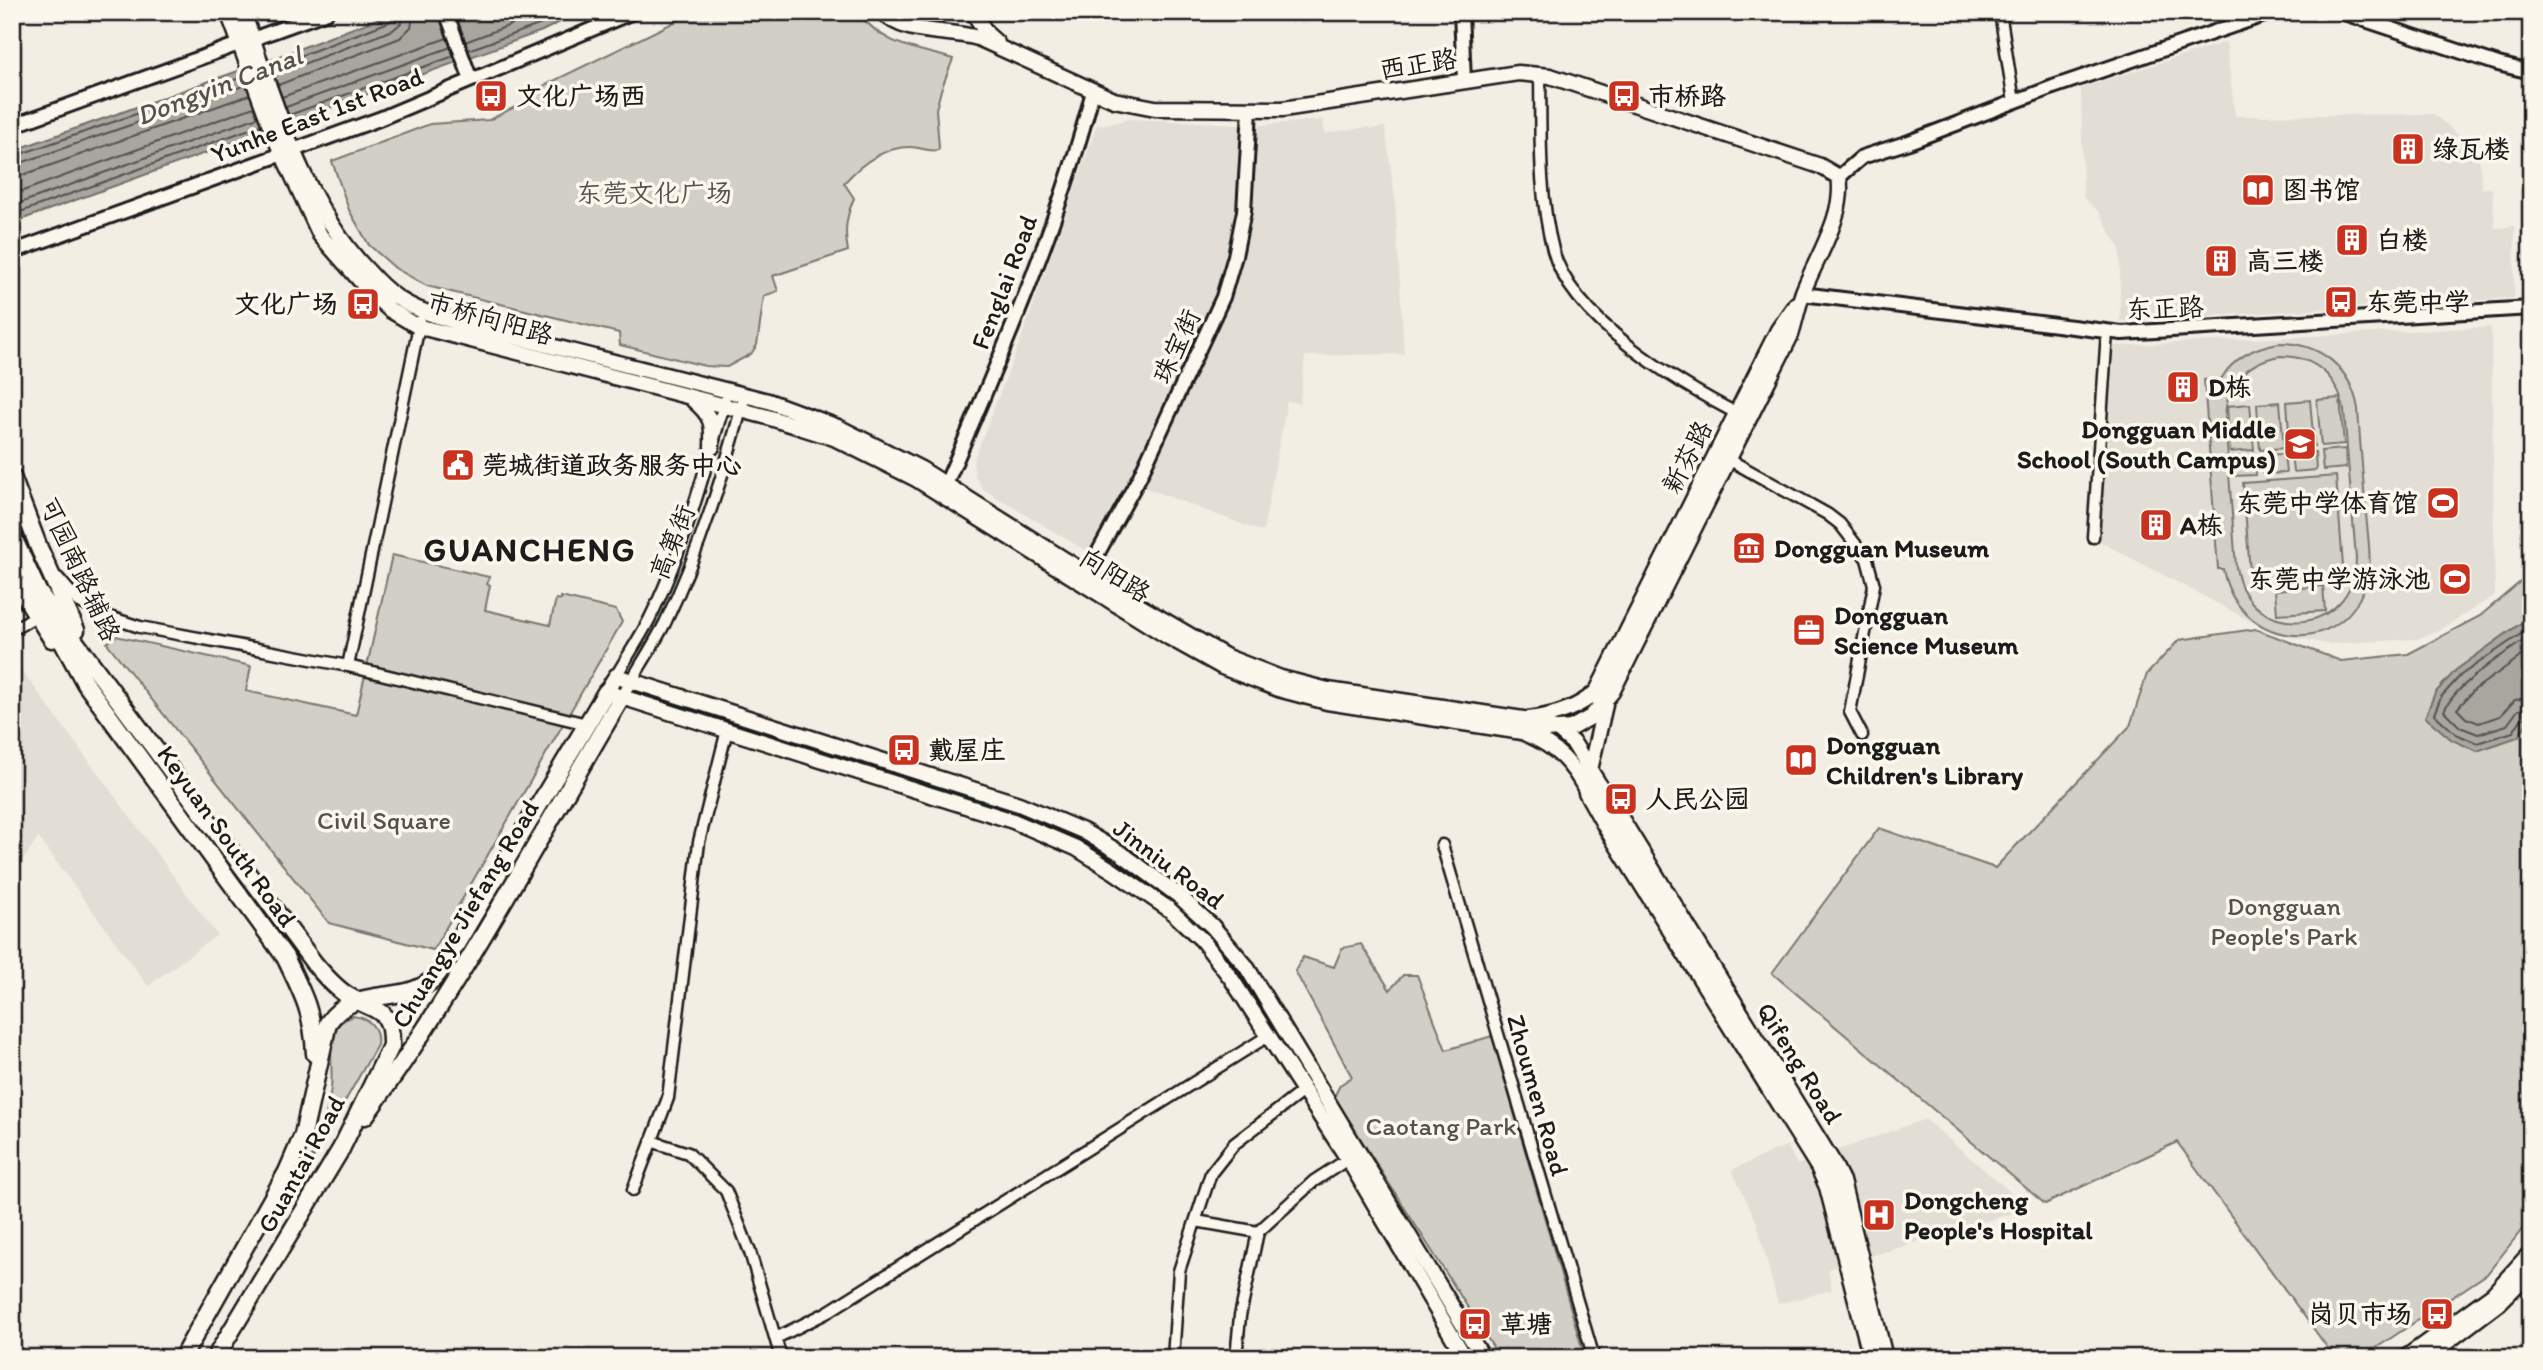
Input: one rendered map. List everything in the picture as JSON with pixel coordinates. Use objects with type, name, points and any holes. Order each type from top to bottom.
[{"type":"main road","points":[[228,12],[246,42]]},
{"type":"main road","points":[[243,12],[246,42]]},
{"type":"main road","name":"西正路","points":[[881,12],[897,24],[962,33],[1001,47],[1093,91],[1136,106],[1250,110],[1312,106],[1464,81],[1540,74],[1820,166],[1839,177]]},
{"type":"main road","name":"西正路","points":[[973,12],[1001,47]]},
{"type":"main road","name":"市桥向阳路","points":[[246,42],[320,235],[371,293],[390,310],[417,326],[689,396],[706,393]]},
{"type":"main road","name":"市桥向阳路","points":[[289,153],[332,227],[361,264],[396,297],[424,312],[706,393]]},
{"type":"main road","name":"新芬路","points":[[1627,646],[1742,417],[1791,335],[1802,294],[1837,211],[1842,191],[1839,177]]},
{"type":"main road","name":"向阳路","points":[[706,393],[838,427],[946,484],[1084,578]]},
{"type":"main road","points":[[689,396],[707,412],[713,428],[712,447]]},
{"type":"main road","name":"向阳路","points":[[743,403],[834,438],[916,479],[1084,578],[1227,656],[1281,678],[1328,690],[1522,725]]},
{"type":"main road","name":"新芬路","points":[[1627,646],[1728,459],[1742,417]]},
{"type":"main road","name":"可园南路辅路","points":[[12,477],[42,556],[76,631],[106,680]]},
{"type":"main road","points":[[12,535],[40,593]]},
{"type":"main road","name":"可园南路辅路","points":[[12,576],[36,616],[85,683]]},
{"type":"main road","name":"Keyuan South Road","points":[[40,593],[63,645],[85,683],[285,957],[305,999],[313,1025],[316,1071]]},
{"type":"main road","name":"Keyuan South Road","points":[[40,593],[323,974],[348,996],[357,1000]]},
{"type":"main road","points":[[1596,797],[1600,767],[1627,646]]},
{"type":"main road","points":[[1590,767],[1607,699],[1627,646]]},
{"type":"main road","points":[[1522,725],[1588,700],[1627,646]]},
{"type":"main road","points":[[1522,725],[1558,730],[1571,728],[1591,717],[1607,699],[1624,667]]},
{"type":"main road","name":"Jinniu Road","points":[[616,676],[1019,804],[1083,831],[1122,854],[1178,895],[1212,926],[1246,966],[1483,1358]]},
{"type":"main road","name":"高第街","points":[[614,694],[616,676]]},
{"type":"main road","points":[[614,694],[1013,821],[1076,848],[1170,910],[1202,940],[1231,978],[1348,1159],[1465,1358]]},
{"type":"main road","name":"Chuangye Jiefang Road","points":[[357,1000],[408,991],[433,980],[587,724],[614,694]]},
{"type":"main road","name":"Chuangye Jiefang Road","points":[[341,1149],[416,1044],[464,967],[614,694]]},
{"type":"main road","points":[[1522,725],[1562,754],[1612,822]]},
{"type":"main road","points":[[1558,730],[1574,744],[1590,767],[1596,797]]},
{"type":"main road","name":"Qifeng Road","points":[[1612,822],[1819,1167],[1828,1187],[1872,1358]]},
{"type":"main road","name":"Qifeng Road","points":[[1612,822],[1831,1161],[1841,1181],[1884,1358]]},
{"type":"main road","points":[[323,974],[354,988],[380,995]]},
{"type":"main road","points":[[316,1071],[328,1023],[345,1005],[357,1000]]},
{"type":"main road","name":"Guantai Road","points":[[215,1358],[341,1149],[391,1046],[387,1018],[375,1007],[357,1000]]},
{"type":"main road","name":"Guantai Road","points":[[182,1358],[287,1171],[303,1135],[316,1071]]},
{"type":"main road","points":[[2405,1358],[2493,1294],[2531,1252]]},
{"type":"main road","points":[[2426,1358],[2499,1303],[2531,1271]]},
{"type":"street","points":[[12,126],[327,12]]},
{"type":"street","points":[[446,12],[471,80]]},
{"type":"street","name":"Yunhe East 1st Road","points":[[12,252],[289,153],[633,12]]},
{"type":"street","points":[[1461,12],[1464,81]]},
{"type":"street","points":[[2000,12],[2014,102]]},
{"type":"street","points":[[1839,177],[1862,158],[2273,12]]},
{"type":"street","points":[[2341,12],[2498,64],[2531,72]]},
{"type":"street","points":[[1540,74],[1542,191],[1553,252],[1566,279],[1586,307],[1644,357],[1705,398],[1742,417]]},
{"type":"street","name":"Fenglai Road","points":[[946,484],[1016,321],[1073,161],[1093,91]]},
{"type":"street","name":"珠宝街","points":[[1084,578],[1139,478],[1223,297],[1244,211],[1250,110]]},
{"type":"street","name":"东正路","points":[[1802,294],[2106,332],[2211,329],[2531,308]]},
{"type":"street","points":[[348,666],[417,326],[424,312]]},
{"type":"street","points":[[2093,537],[2106,332]]},
{"type":"street","name":"高第街","points":[[616,676],[649,619],[664,584],[697,495],[726,398]]},
{"type":"street","name":"高第街","points":[[614,694],[631,681],[664,624],[713,503],[743,403]]},
{"type":"street","points":[[1728,459],[1827,514],[1840,524],[1867,559],[1874,585],[1850,712],[1862,735]]},
{"type":"street","points":[[42,556],[78,601],[106,616],[140,627],[348,666],[587,724]]},
{"type":"street","points":[[12,630],[36,616]]},
{"type":"street","points":[[633,1190],[668,1098],[699,842],[727,730]]},
{"type":"street","name":"Zhoumen Road","points":[[1443,845],[1594,1358]]},
{"type":"street","points":[[776,1338],[837,1305],[1268,1036]]},
{"type":"street","points":[[1173,1358],[1179,1271],[1211,1173],[1234,1144],[1303,1091]]},
{"type":"street","points":[[651,1141],[688,1153],[726,1191],[750,1252],[781,1358]]},
{"type":"street","points":[[1236,1358],[1240,1315],[1258,1232],[1314,1181],[1348,1159]]},
{"type":"street","points":[[1196,1221],[1258,1232]]},
{"type":"shaded area","points":[[2226,42],[2235,116],[2434,114],[2479,153],[2482,188],[2492,188],[2495,228],[2515,226],[2514,298],[2120,321],[2120,249],[2099,212],[2083,197],[2081,88]]},
{"type":"shaded area","points":[[1129,119],[1262,125],[1323,120],[1325,133],[1385,127],[1395,199],[1404,354],[1305,356],[1300,403],[1287,401],[1263,532],[1143,487],[1103,561],[983,489],[975,476],[973,462],[1026,326],[1097,125]]},
{"type":"shaded area","name":"Dongguan Middle School (South Campus)","points":[[2491,327],[2495,595],[2445,627],[2417,639],[2328,644],[2275,634],[2099,541],[2114,346]]},
{"type":"shaded area","points":[[12,657],[217,935],[148,986],[38,837],[12,878]]},
{"type":"shaded area","name":"Dongcheng People's Hospital","points":[[1925,1119],[2029,1208],[1828,1269],[1832,1290],[1778,1304],[1757,1223],[1732,1170],[1787,1145],[1797,1165]]},
{"type":"green space","name":"东莞文化广场","points":[[695,12],[857,12],[889,39],[953,59],[936,109],[938,150],[910,147],[882,153],[865,163],[844,183],[854,198],[846,224],[848,251],[773,276],[778,291],[764,296],[757,345],[751,354],[727,367],[705,366],[620,345],[619,333],[427,286],[395,268],[369,245],[349,210],[332,161],[430,124],[489,120],[521,104],[543,86]]},
{"type":"green space","points":[[2294,344],[2321,353],[2332,361],[2349,381],[2358,409],[2369,549],[2368,577],[2352,610],[2333,626],[2312,634],[2289,635],[2267,628],[2247,614],[2232,595],[2223,569],[2218,569],[2204,380],[2221,379],[2238,359],[2253,350],[2270,345]],"holes":[[[2293,357],[2314,364],[2323,371],[2341,399],[2356,558],[2351,584],[2339,604],[2321,616],[2300,621],[2279,619],[2260,610],[2245,592],[2236,567],[2225,420],[2229,396],[2240,377],[2268,359]]]},
{"type":"green space","points":[[2340,398],[2344,444],[2321,446],[2317,400]]},
{"type":"green space","points":[[2310,400],[2314,446],[2290,448],[2287,402]]},
{"type":"green space","points":[[2280,402],[2284,448],[2260,450],[2257,404]]},
{"type":"green space","points":[[2250,404],[2254,450],[2230,452],[2227,406]]},
{"type":"green space","points":[[2345,449],[2346,468],[2323,470],[2321,451]]},
{"type":"green space","points":[[2315,452],[2316,470],[2293,472],[2291,453]]},
{"type":"green space","points":[[2284,454],[2286,473],[2263,474],[2261,455]]},
{"type":"green space","points":[[2255,456],[2256,475],[2232,476],[2231,457]]},
{"type":"green space","points":[[2336,476],[2344,579],[2251,585],[2243,483]]},
{"type":"green space","name":"Civil Square","points":[[392,555],[489,577],[485,610],[550,625],[556,599],[561,600],[561,597],[616,610],[622,622],[433,950],[329,923],[107,643],[116,636],[251,666],[246,691],[356,715]]},
{"type":"green space","name":"Dongguan People's Park","points":[[2531,573],[2531,1218],[2487,1274],[2361,1358],[2335,1358],[2177,1142],[2045,1204],[1772,973],[1879,828],[1995,868],[2130,726],[2147,674],[2179,640],[2255,629],[2341,661],[2408,654],[2480,616]]},
{"type":"green space","points":[[2323,586],[2325,611],[2277,614],[2275,590]]},
{"type":"green space","name":"Caotang Park","points":[[1361,944],[1390,990],[1403,975],[1417,975],[1446,1050],[1492,1036],[1585,1358],[1500,1358],[1334,1097],[1340,1085],[1352,1077],[1295,971],[1303,957],[1334,967],[1342,948]]},
{"type":"green space","points":[[353,1016],[372,1025],[377,1045],[302,1177],[327,1111],[331,1088],[333,1034],[341,1022]]},
{"type":"water","name":"Dongyin Canal","points":[[395,12],[580,12],[542,31],[12,223],[12,151],[275,58]]},
{"type":"water","points":[[2531,619],[2531,727],[2527,723],[2518,737],[2477,751],[2452,740],[2425,717],[2435,693],[2456,670],[2521,623]]},
{"type":"place","name":"文化广场西","points":[[491,96]]},
{"type":"place","name":"市桥路","points":[[1624,96]]},
{"type":"place","name":"绿瓦楼","points":[[2408,149]]},
{"type":"place","name":"图书馆","points":[[2258,190]]},
{"type":"place","name":"白楼","points":[[2352,240]]},
{"type":"place","name":"高三楼","points":[[2221,261]]},
{"type":"place","name":"东莞中学","points":[[2341,302]]},
{"type":"place","name":"文化广场","points":[[363,304]]},
{"type":"place","name":"D栋","points":[[2183,387]]},
{"type":"place","name":"Dongguan Middle School (South Campus)","points":[[2300,444]]},
{"type":"place","name":"莞城街道政务服务中心","points":[[458,465]]},
{"type":"place","name":"东莞中学体育馆","points":[[2443,503]]},
{"type":"place","name":"A栋","points":[[2156,525]]},
{"type":"place","name":"Dongguan Museum","points":[[1749,548]]},
{"type":"place","name":"东莞中学游泳池","points":[[2455,579]]},
{"type":"place","name":"Dongguan Science Museum","points":[[1809,630]]},
{"type":"place","name":"戴屋庄","points":[[904,750]]},
{"type":"place","name":"Dongguan Children's Library","points":[[1801,760]]},
{"type":"place","name":"人民公园","points":[[1621,799]]},
{"type":"place","name":"Dongcheng People's Hospital","points":[[1879,1215]]},
{"type":"place","name":"岗贝市场","points":[[2437,1314]]},
{"type":"place","name":"草塘","points":[[1475,1324]]},
{"type":"district","name":"GUANCHENG","points":[[530,549]]}]
